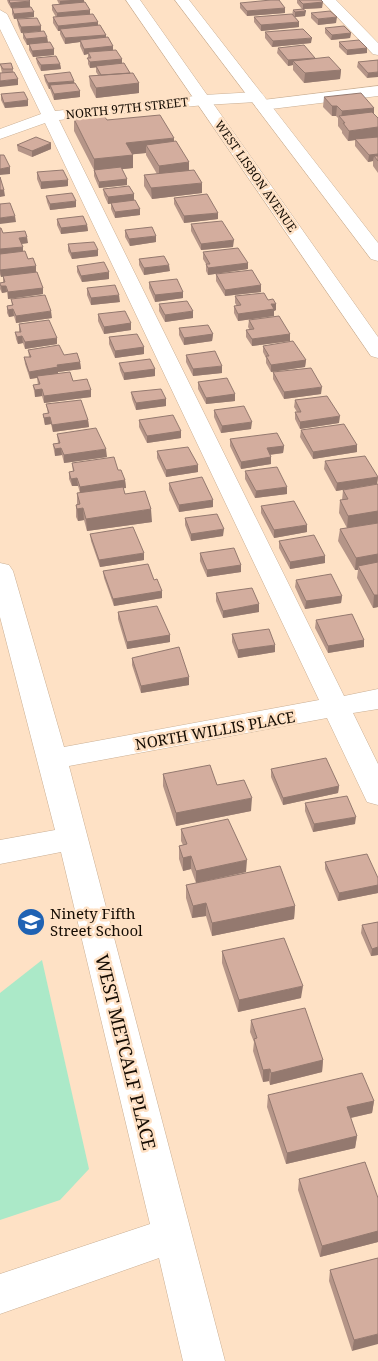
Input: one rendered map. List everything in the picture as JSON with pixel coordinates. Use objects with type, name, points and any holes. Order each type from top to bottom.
[{"type":"main road","name":"WEST LISBON AVENUE","points":[[133,0],[378,352]]},
{"type":"main road","points":[[182,0],[378,255]]},
{"type":"main road","points":[[328,0],[378,51]]},
{"type":"main road","points":[[0,14],[338,707],[378,794]]},
{"type":"main road","name":"NORTH 97TH STREET","points":[[0,134],[51,116],[204,100],[260,101],[378,91]]},
{"type":"main road","name":"WEST METCALF PLACE","points":[[0,570],[53,759],[204,1361]]},
{"type":"main road","name":"NORTH WILLIS PLACE","points":[[53,759],[378,699]]},
{"type":"main road","points":[[0,852],[72,838]]},
{"type":"main road","points":[[0,1294],[172,1235]]},
{"type":"green space","points":[[42,960],[89,1169],[60,1200],[0,1220],[0,993]]},
{"type":"building","points":[[9,0],[29,0],[30,1],[10,3]]},
{"type":"building","points":[[279,0],[285,8],[247,11],[240,3]]},
{"type":"building","points":[[299,0],[321,0],[323,2],[303,4]]},
{"type":"building","points":[[85,2],[90,10],[57,13],[52,5]]},
{"type":"building","points":[[31,7],[34,12],[14,14],[12,8]]},
{"type":"building","points":[[303,9],[306,11],[295,12],[293,10]]},
{"type":"building","points":[[330,11],[337,17],[318,19],[311,13]]},
{"type":"building","points":[[93,14],[98,22],[58,26],[53,17]]},
{"type":"building","points":[[292,14],[299,22],[261,25],[254,17]]},
{"type":"building","points":[[37,18],[41,26],[21,27],[17,19]]},
{"type":"building","points":[[100,25],[106,35],[65,38],[60,29]]},
{"type":"building","points":[[344,26],[351,33],[332,35],[325,28]]},
{"type":"building","points":[[303,29],[312,38],[273,41],[265,32]]},
{"type":"building","points":[[44,31],[47,37],[26,39],[23,33]]},
{"type":"building","points":[[108,37],[113,46],[84,49],[80,40]]},
{"type":"building","points":[[359,40],[367,48],[347,50],[339,42]]},
{"type":"building","points":[[50,42],[54,49],[32,51],[29,44]]},
{"type":"building","points":[[304,45],[315,58],[288,60],[278,48]]},
{"type":"building","points":[[116,50],[122,59],[90,62],[87,58],[91,58],[88,52]]},
{"type":"building","points":[[56,56],[60,64],[41,65],[36,58]]},
{"type":"building","points":[[329,57],[341,70],[305,73],[293,61]]},
{"type":"building","points":[[378,60],[378,72],[368,73],[358,62]]},
{"type":"building","points":[[11,63],[13,69],[3,69],[0,64]]},
{"type":"building","points":[[124,63],[130,73],[101,75],[96,66]]},
{"type":"building","points":[[14,72],[18,79],[0,81],[0,73]]},
{"type":"building","points":[[70,72],[74,81],[48,83],[44,75]]},
{"type":"building","points":[[133,73],[139,83],[96,88],[89,76]]},
{"type":"building","points":[[75,83],[80,91],[54,94],[50,85]]},
{"type":"building","points":[[24,92],[28,100],[4,103],[1,94]]},
{"type":"building","points":[[361,93],[374,108],[342,111],[337,106],[332,106],[324,97]]},
{"type":"building","points":[[372,112],[378,118],[378,127],[349,131],[339,116]]},
{"type":"building","points":[[160,115],[174,138],[126,143],[133,155],[94,159],[74,119],[104,116],[107,120]]},
{"type":"building","points":[[36,137],[51,143],[32,151],[17,145]]},
{"type":"building","points":[[378,137],[378,154],[369,155],[355,139]]},
{"type":"building","points":[[176,141],[189,162],[159,166],[146,145]]},
{"type":"building","points":[[0,155],[4,155],[10,167],[0,169]]},
{"type":"building","points":[[121,167],[127,179],[99,182],[94,170]]},
{"type":"building","points":[[63,170],[68,180],[41,182],[37,172]]},
{"type":"building","points":[[194,170],[202,183],[151,188],[144,175]]},
{"type":"building","points":[[0,177],[4,190],[0,190]]},
{"type":"building","points":[[129,186],[134,194],[108,197],[103,189]]},
{"type":"building","points":[[72,193],[76,201],[50,204],[46,196]]},
{"type":"building","points":[[207,194],[218,213],[184,216],[174,198]]},
{"type":"building","points":[[135,200],[140,209],[115,212],[111,203]]},
{"type":"building","points":[[10,203],[15,216],[0,218],[0,204]]},
{"type":"building","points":[[83,216],[87,225],[61,228],[57,219]]},
{"type":"building","points":[[222,221],[234,240],[201,244],[191,224]]},
{"type":"building","points":[[152,227],[156,236],[129,239],[125,230]]},
{"type":"building","points":[[0,228],[3,233],[25,231],[27,237],[19,238],[23,247],[0,249]]},
{"type":"building","points":[[94,242],[98,250],[71,253],[68,244]]},
{"type":"building","points":[[238,248],[248,263],[208,268],[206,264],[210,264],[203,252]]},
{"type":"building","points":[[25,251],[28,259],[33,258],[36,266],[0,270],[0,254]]},
{"type":"building","points":[[164,256],[169,265],[144,268],[139,259]]},
{"type":"building","points":[[104,262],[109,272],[81,276],[77,266]]},
{"type":"building","points":[[252,270],[261,285],[225,290],[216,274]]},
{"type":"building","points":[[37,272],[43,288],[8,292],[6,286],[1,286],[0,284],[5,282],[3,276]]},
{"type":"building","points":[[177,279],[183,292],[155,295],[149,282]]},
{"type":"building","points":[[115,285],[119,295],[91,298],[87,288]]},
{"type":"building","points":[[264,293],[268,300],[273,299],[276,304],[271,304],[274,309],[238,314],[234,306],[241,305],[235,296]]},
{"type":"building","points":[[45,295],[51,311],[16,316],[13,309],[8,310],[7,306],[13,305],[11,299]]},
{"type":"building","points":[[187,301],[193,311],[165,315],[159,304]]},
{"type":"building","points":[[125,311],[131,323],[104,327],[98,314]]},
{"type":"building","points":[[279,316],[290,334],[252,339],[246,330],[254,329],[249,320]]},
{"type":"building","points":[[49,320],[57,338],[25,342],[22,336],[17,337],[15,332],[21,332],[19,324]]},
{"type":"building","points":[[208,325],[213,334],[184,338],[179,328]]},
{"type":"building","points":[[137,334],[144,347],[115,351],[109,337]]},
{"type":"building","points":[[293,341],[306,360],[271,365],[266,356],[269,356],[263,346]]},
{"type":"building","points":[[59,345],[64,355],[77,353],[80,362],[29,372],[24,357],[31,357],[28,350]]},
{"type":"building","points":[[215,351],[222,366],[193,369],[186,355]]},
{"type":"building","points":[[150,359],[155,369],[124,373],[119,363]]},
{"type":"building","points":[[311,368],[322,387],[284,392],[273,372]]},
{"type":"building","points":[[70,372],[73,381],[87,379],[91,390],[44,396],[42,389],[35,390],[33,385],[40,384],[37,376]]},
{"type":"building","points":[[227,378],[235,394],[206,398],[198,382]]},
{"type":"building","points":[[161,389],[166,399],[136,403],[131,392]]},
{"type":"building","points":[[327,396],[340,416],[300,422],[295,412],[301,412],[295,400]]},
{"type":"building","points":[[81,400],[88,420],[52,425],[50,417],[44,418],[43,414],[49,413],[46,404]]},
{"type":"building","points":[[244,406],[252,422],[222,426],[214,410]]},
{"type":"building","points":[[173,415],[181,431],[147,436],[139,420]]},
{"type":"building","points":[[344,424],[357,445],[313,452],[301,430]]},
{"type":"building","points":[[96,428],[106,449],[64,455],[61,448],[55,449],[53,444],[60,443],[57,434]]},
{"type":"building","points":[[277,433],[284,446],[267,448],[271,457],[241,462],[230,439]]},
{"type":"building","points":[[188,447],[198,465],[166,470],[157,451]]},
{"type":"building","points":[[365,456],[378,477],[337,483],[325,461]]},
{"type":"building","points":[[114,457],[118,470],[121,470],[125,480],[80,487],[77,478],[71,479],[69,472],[74,471],[72,463]]},
{"type":"building","points":[[277,467],[287,487],[256,491],[245,471]]},
{"type":"building","points":[[202,477],[213,500],[179,505],[169,483]]},
{"type":"building","points":[[378,484],[378,511],[348,516],[340,500],[348,499],[343,490]]},
{"type":"building","points":[[123,487],[125,494],[145,491],[151,509],[86,519],[83,508],[77,509],[76,505],[80,504],[77,493]]},
{"type":"building","points":[[294,501],[307,525],[274,530],[261,506]]},
{"type":"building","points":[[217,514],[224,529],[191,534],[185,518]]},
{"type":"building","points":[[378,523],[378,554],[356,558],[340,529]]},
{"type":"building","points":[[133,527],[144,553],[99,560],[90,534]]},
{"type":"building","points":[[314,535],[325,556],[290,562],[279,541]]},
{"type":"building","points":[[234,548],[241,565],[207,570],[200,553]]},
{"type":"building","points":[[378,562],[378,595],[374,595],[358,566]]},
{"type":"building","points":[[148,564],[154,580],[157,579],[162,591],[113,599],[103,571]]},
{"type":"building","points":[[331,574],[342,596],[306,601],[296,580]]},
{"type":"building","points":[[252,588],[259,604],[223,611],[216,593]]},
{"type":"building","points":[[157,606],[170,635],[127,642],[118,612]]},
{"type":"building","points":[[352,614],[364,640],[328,646],[316,620]]},
{"type":"building","points":[[269,629],[275,645],[238,650],[232,634]]},
{"type":"building","points":[[179,647],[189,677],[141,686],[132,658]]},
{"type":"building","points":[[326,758],[339,786],[283,798],[271,769]]},
{"type":"building","points":[[210,765],[217,785],[244,780],[252,798],[176,813],[163,774]]},
{"type":"building","points":[[347,796],[356,817],[314,824],[305,803]]},
{"type":"building","points":[[228,819],[247,860],[196,871],[191,856],[183,858],[179,846],[187,844],[181,829]]},
{"type":"building","points":[[367,854],[378,878],[378,885],[339,893],[325,862]]},
{"type":"building","points":[[280,866],[295,906],[212,923],[206,903],[193,906],[186,885]]},
{"type":"building","points":[[378,922],[378,947],[372,949],[362,925]]},
{"type":"building","points":[[284,938],[303,986],[239,1000],[222,951]]},
{"type":"building","points":[[305,1008],[323,1060],[271,1073],[270,1069],[263,1070],[254,1039],[257,1038],[251,1020]]},
{"type":"building","points":[[362,1073],[374,1101],[347,1107],[357,1136],[287,1153],[268,1095]]},
{"type":"building","points":[[365,1162],[378,1198],[378,1231],[322,1246],[299,1179]]},
{"type":"building","points":[[378,1258],[378,1334],[354,1340],[330,1270]]},
{"type":"place","name":"Ninety Fifth Street School","points":[[31,922]]}]
